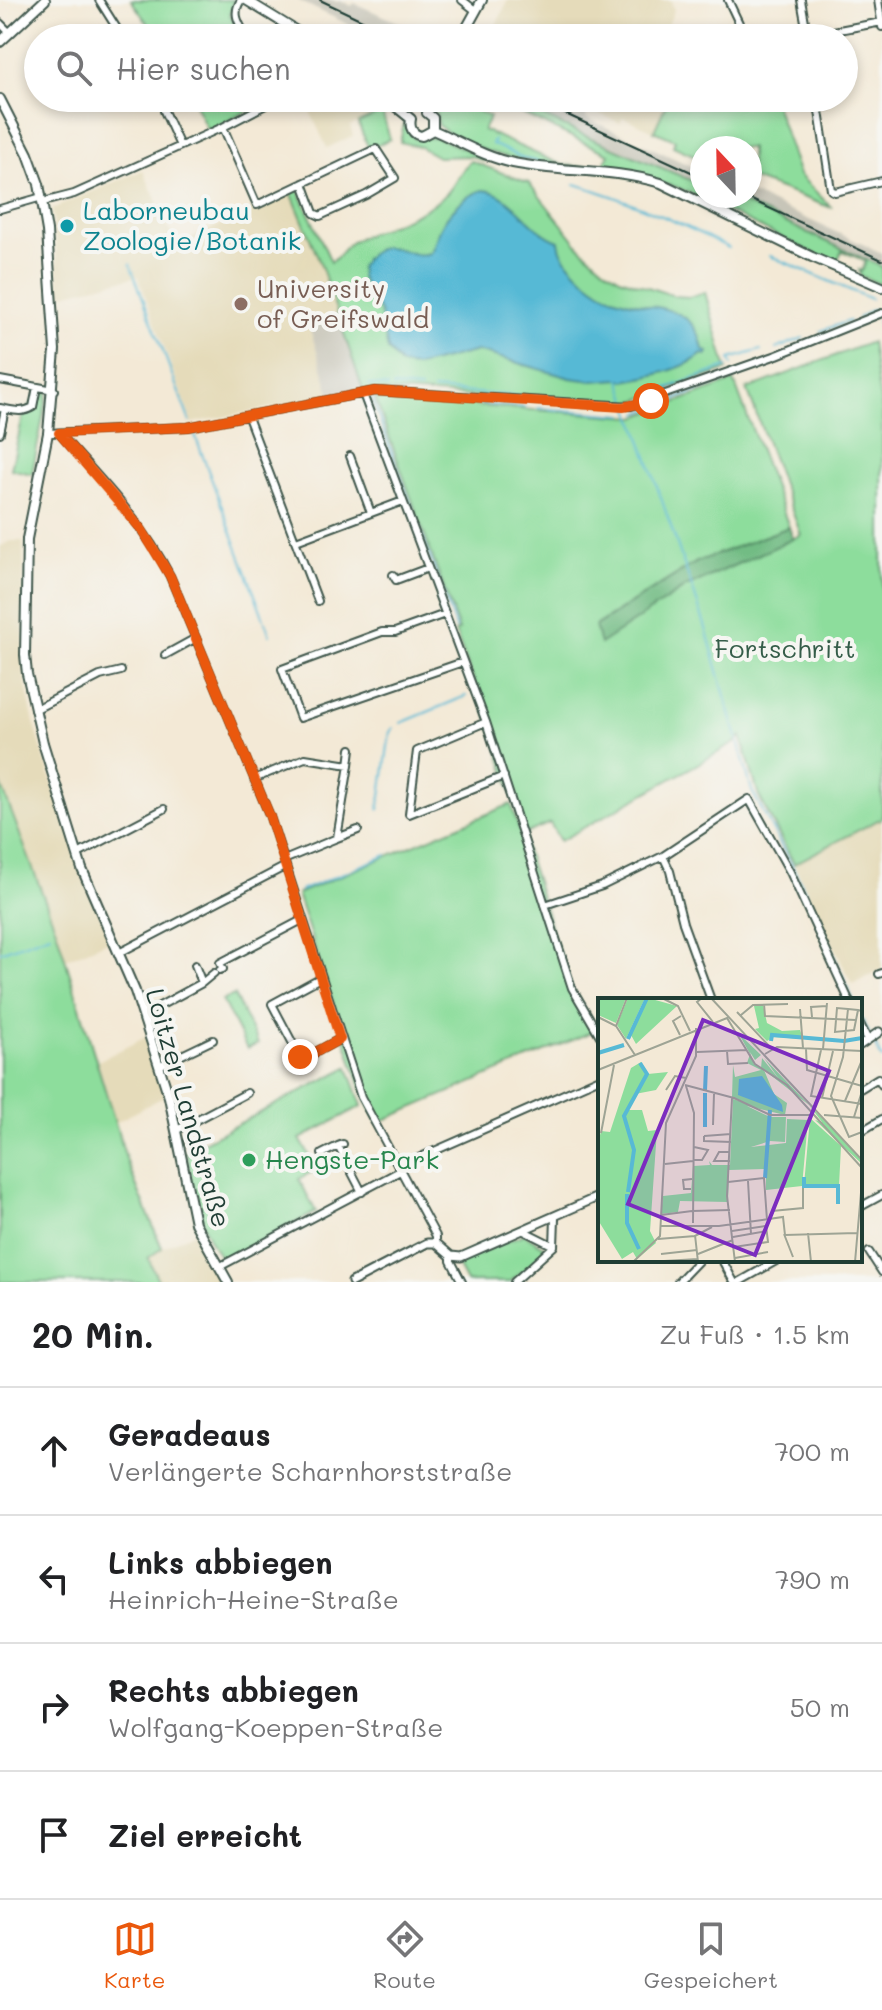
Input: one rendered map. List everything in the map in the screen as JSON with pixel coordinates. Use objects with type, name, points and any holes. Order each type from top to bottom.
[{"type":"main road","points":[[0,42],[45,0]]},
{"type":"main road","points":[[244,0],[284,24]]},
{"type":"main road","points":[[468,24],[478,3]]},
{"type":"main road","name":"Loitzer Landstraße","points":[[0,99],[34,168],[42,199],[54,336],[54,390],[27,539],[25,655],[34,710],[78,854],[143,1015],[177,1130],[193,1216],[228,1282]]},
{"type":"main road","points":[[402,112],[411,119]]},
{"type":"main road","points":[[416,113],[427,113],[433,118],[433,130],[427,135],[418,135],[412,130],[411,119],[416,113]]},
{"type":"main road","points":[[433,130],[496,159],[661,183],[812,257],[882,287]]},
{"type":"street","points":[[99,0],[114,24]]},
{"type":"street","points":[[239,24],[235,8],[244,0]]},
{"type":"street","points":[[462,0],[478,3]]},
{"type":"street","points":[[728,0],[739,24]]},
{"type":"street","points":[[801,0],[806,24]]},
{"type":"street","points":[[858,28],[882,24],[878,0]]},
{"type":"street","points":[[0,23],[9,32]]},
{"type":"street","points":[[164,112],[180,146]]},
{"type":"street","points":[[0,209],[74,194],[252,112]]},
{"type":"street","points":[[819,112],[831,190],[835,192],[882,181]]},
{"type":"street","points":[[223,127],[257,205],[303,183],[376,149],[395,178],[320,216],[314,213],[303,183]]},
{"type":"street","points":[[48,433],[188,427],[375,391],[629,406],[777,355],[882,313]]},
{"type":"street","points":[[0,380],[54,390]]},
{"type":"street","points":[[0,433],[3,408],[22,412],[33,407],[37,387]]},
{"type":"street","points":[[363,394],[486,722],[572,988],[598,1033]]},
{"type":"street","points":[[248,417],[318,601]]},
{"type":"street","points":[[59,433],[114,495],[157,551],[254,779],[285,863],[320,978],[364,1105],[436,1236],[436,1243]]},
{"type":"street","points":[[350,456],[371,513]]},
{"type":"street","points":[[296,541],[403,501]]},
{"type":"street","points":[[393,575],[396,580],[428,568]]},
{"type":"street","points":[[282,669],[382,632],[395,632],[445,614]]},
{"type":"street","points":[[165,655],[196,638]]},
{"type":"street","points":[[279,658],[300,718],[463,662]]},
{"type":"street","points":[[34,710],[100,676],[121,671]]},
{"type":"street","points":[[486,722],[417,751],[409,814],[504,776]]},
{"type":"street","points":[[337,838],[351,749]]},
{"type":"street","points":[[254,779],[305,758],[349,765]]},
{"type":"street","points":[[545,905],[602,886],[663,856],[749,799],[790,872],[848,998]]},
{"type":"street","points":[[78,854],[164,809]]},
{"type":"street","points":[[119,953],[285,863],[358,830]]},
{"type":"street","points":[[663,856],[709,998]]},
{"type":"street","points":[[143,1015],[223,969],[220,963],[302,920]]},
{"type":"street","points":[[195,965],[202,983]]},
{"type":"street","points":[[272,1004],[320,978]]},
{"type":"street","points":[[267,995],[300,1057],[305,1058],[340,1039]]},
{"type":"street","points":[[864,1043],[881,1032]]},
{"type":"street","points":[[159,1066],[213,1040]]},
{"type":"street","points":[[219,1267],[362,1192],[399,1169],[598,1079]]},
{"type":"street","points":[[177,1130],[247,1093]]},
{"type":"street","points":[[862,1131],[882,1119]]},
{"type":"street","points":[[322,1154],[340,1145],[362,1192]]},
{"type":"street","points":[[862,1206],[882,1195]]},
{"type":"street","points":[[352,1282],[427,1243],[436,1243],[451,1256],[461,1257],[598,1197]]},
{"type":"street","points":[[514,1282],[554,1246],[555,1218]]},
{"type":"street","points":[[524,1231],[554,1246]]},
{"type":"street","points":[[869,1252],[882,1272]]},
{"type":"street","points":[[451,1256],[462,1282]]},
{"type":"street","points":[[678,1282],[697,1262]]},
{"type":"street","points":[[723,1262],[736,1282],[774,1262]]},
{"type":"shaded area","points":[[297,0],[339,0],[352,6],[354,3],[402,24],[348,24]]},
{"type":"shaded area","points":[[508,0],[671,0],[674,10],[668,24],[497,24]]},
{"type":"shaded area","points":[[310,112],[382,112],[350,126],[353,136],[327,148]]},
{"type":"shaded area","points":[[535,112],[580,112],[587,115],[586,118],[690,166],[690,180]]},
{"type":"shaded area","points":[[595,112],[663,112],[654,131],[623,117],[620,123]]},
{"type":"shaded area","name":"University of Greifswald","points":[[143,170],[176,245],[291,192],[337,314],[308,323],[331,396],[192,423],[138,276],[60,295],[52,209]]},
{"type":"shaded area","points":[[762,198],[882,253],[882,267],[753,208],[762,208]]},
{"type":"shaded area","points":[[337,314],[362,389],[331,396],[308,323]]},
{"type":"shaded area","points":[[10,541],[23,541],[24,675],[33,719],[50,777],[110,940],[64,960],[57,932],[0,782],[0,547]]},
{"type":"shaded area","points":[[882,818],[882,969],[852,984],[794,864]]},
{"type":"shaded area","points":[[146,1037],[165,1096],[116,1122],[98,1061]]},
{"type":"shaded area","points":[[195,1232],[225,1282],[159,1282],[148,1258]]},
{"type":"green space","points":[[131,0],[234,0],[230,14],[235,24],[148,24]]},
{"type":"green space","points":[[199,112],[245,112],[208,131]]},
{"type":"green space","points":[[382,112],[390,139],[369,149],[358,123]]},
{"type":"green space","points":[[435,112],[480,112],[490,117],[483,130],[562,165],[586,167],[584,168],[527,161],[490,152],[455,137],[439,126]]},
{"type":"green space","points":[[518,112],[535,112],[690,180],[690,193],[677,187],[595,168],[602,168],[609,154]]},
{"type":"green space","points":[[663,112],[778,112],[799,175],[832,208],[762,182],[762,136],[690,136],[690,154],[673,146],[675,140],[654,131]]},
{"type":"green space","points":[[404,124],[415,139],[436,137],[486,158],[484,161],[471,156],[438,157],[420,147],[400,142]]},
{"type":"green space","points":[[471,161],[529,183],[580,247],[620,278],[675,296],[689,297],[705,292],[727,370],[623,405],[363,390],[321,265],[291,192],[298,189],[331,262],[353,241],[434,204],[448,192]]},
{"type":"green space","points":[[720,208],[753,208],[882,267],[882,285],[861,276],[859,270],[862,271],[866,261],[842,251],[837,261],[852,269],[848,270]]},
{"type":"green space","name":"Fortschritt","points":[[871,342],[882,413],[882,818],[794,864],[759,796],[741,736],[735,743],[560,841],[550,823],[525,834],[487,715],[455,632],[459,630],[375,398],[636,417],[734,381],[789,527],[697,562],[596,625],[600,643],[686,587],[801,535],[747,389]]},
{"type":"green space","points":[[41,392],[48,392],[32,474],[11,469],[24,412]]},
{"type":"green space","points":[[789,527],[793,539],[686,587],[600,644],[595,626],[697,562]]},
{"type":"green space","points":[[0,782],[57,932],[128,1165],[162,1248],[148,1258],[159,1282],[0,1282]]},
{"type":"green space","points":[[511,804],[573,997],[594,1031],[377,1123],[360,1085],[297,894]]},
{"type":"green space","points":[[234,995],[258,1044],[247,1049],[222,1000]]},
{"type":"green space","name":"Hengste-Park","points":[[348,1067],[362,1106],[300,1139],[317,1169],[299,1179],[316,1212],[223,1262],[202,1222],[186,1151]]},
{"type":"green space","points":[[524,1234],[545,1247],[542,1256],[510,1282],[466,1282],[455,1262]]},
{"type":"water","points":[[483,190],[503,197],[539,229],[559,241],[562,252],[573,268],[597,288],[613,297],[668,310],[691,323],[707,355],[702,354],[665,372],[624,381],[570,378],[477,351],[415,367],[401,365],[388,350],[380,312],[361,278],[360,266],[370,255],[387,247],[421,255],[430,253],[452,211]]},
{"type":"waterway","points":[[494,140],[492,144],[525,159],[541,162]]},
{"type":"waterway","points":[[575,184],[654,212],[729,248]]},
{"type":"waterway","points":[[770,256],[871,299]]},
{"type":"waterway","points":[[130,264],[190,422]]},
{"type":"waterway","points":[[858,318],[873,309]]},
{"type":"waterway","points":[[878,318],[882,347]]},
{"type":"waterway","points":[[821,331],[849,321]]},
{"type":"waterway","points":[[776,349],[803,338]]},
{"type":"waterway","points":[[732,365],[730,359],[761,350]]},
{"type":"waterway","points":[[647,395],[727,367]]},
{"type":"waterway","points":[[620,379],[628,402]]},
{"type":"waterway","points":[[639,413],[728,379]]},
{"type":"waterway","points":[[369,385],[388,387]]},
{"type":"waterway","points":[[393,387],[420,389]]},
{"type":"waterway","points":[[433,390],[572,400]]},
{"type":"waterway","points":[[371,396],[456,629]]},
{"type":"waterway","points":[[481,404],[525,407]]},
{"type":"waterway","points":[[538,408],[624,415]]},
{"type":"waterway","points":[[630,408],[705,625],[752,791],[802,885],[852,998]]},
{"type":"waterway","points":[[193,430],[270,635]]},
{"type":"waterway","points":[[173,431],[188,431]]},
{"type":"waterway","points":[[126,433],[167,432]]},
{"type":"waterway","points":[[115,433],[121,433]]},
{"type":"waterway","points":[[401,723],[466,696]]},
{"type":"waterway","points":[[379,810],[393,728]]},
{"type":"waterway","points":[[300,891],[387,855]]},
{"type":"waterway","points":[[0,952],[50,934]]},
{"type":"waterway","points":[[862,1019],[869,1033]]},
{"type":"waterway","points":[[875,1045],[882,1059]]},
{"type":"railway","points":[[320,0],[371,24]]},
{"type":"railway","points":[[561,112],[690,171]]},
{"type":"railway","points":[[762,205],[882,260]]},
{"type":"place","name":"Laborneubau Zoologie/Botanik","points":[[67,226]]},
{"type":"place","name":"University of Greifswald","points":[[241,304]]},
{"type":"place","name":"Hengste-Park","points":[[249,1160]]},
{"type":"route","points":[[300,1057],[305,1058],[340,1039],[269,814],[163,561],[114,495],[59,433],[188,427],[375,391],[623,407],[651,401]]}]
